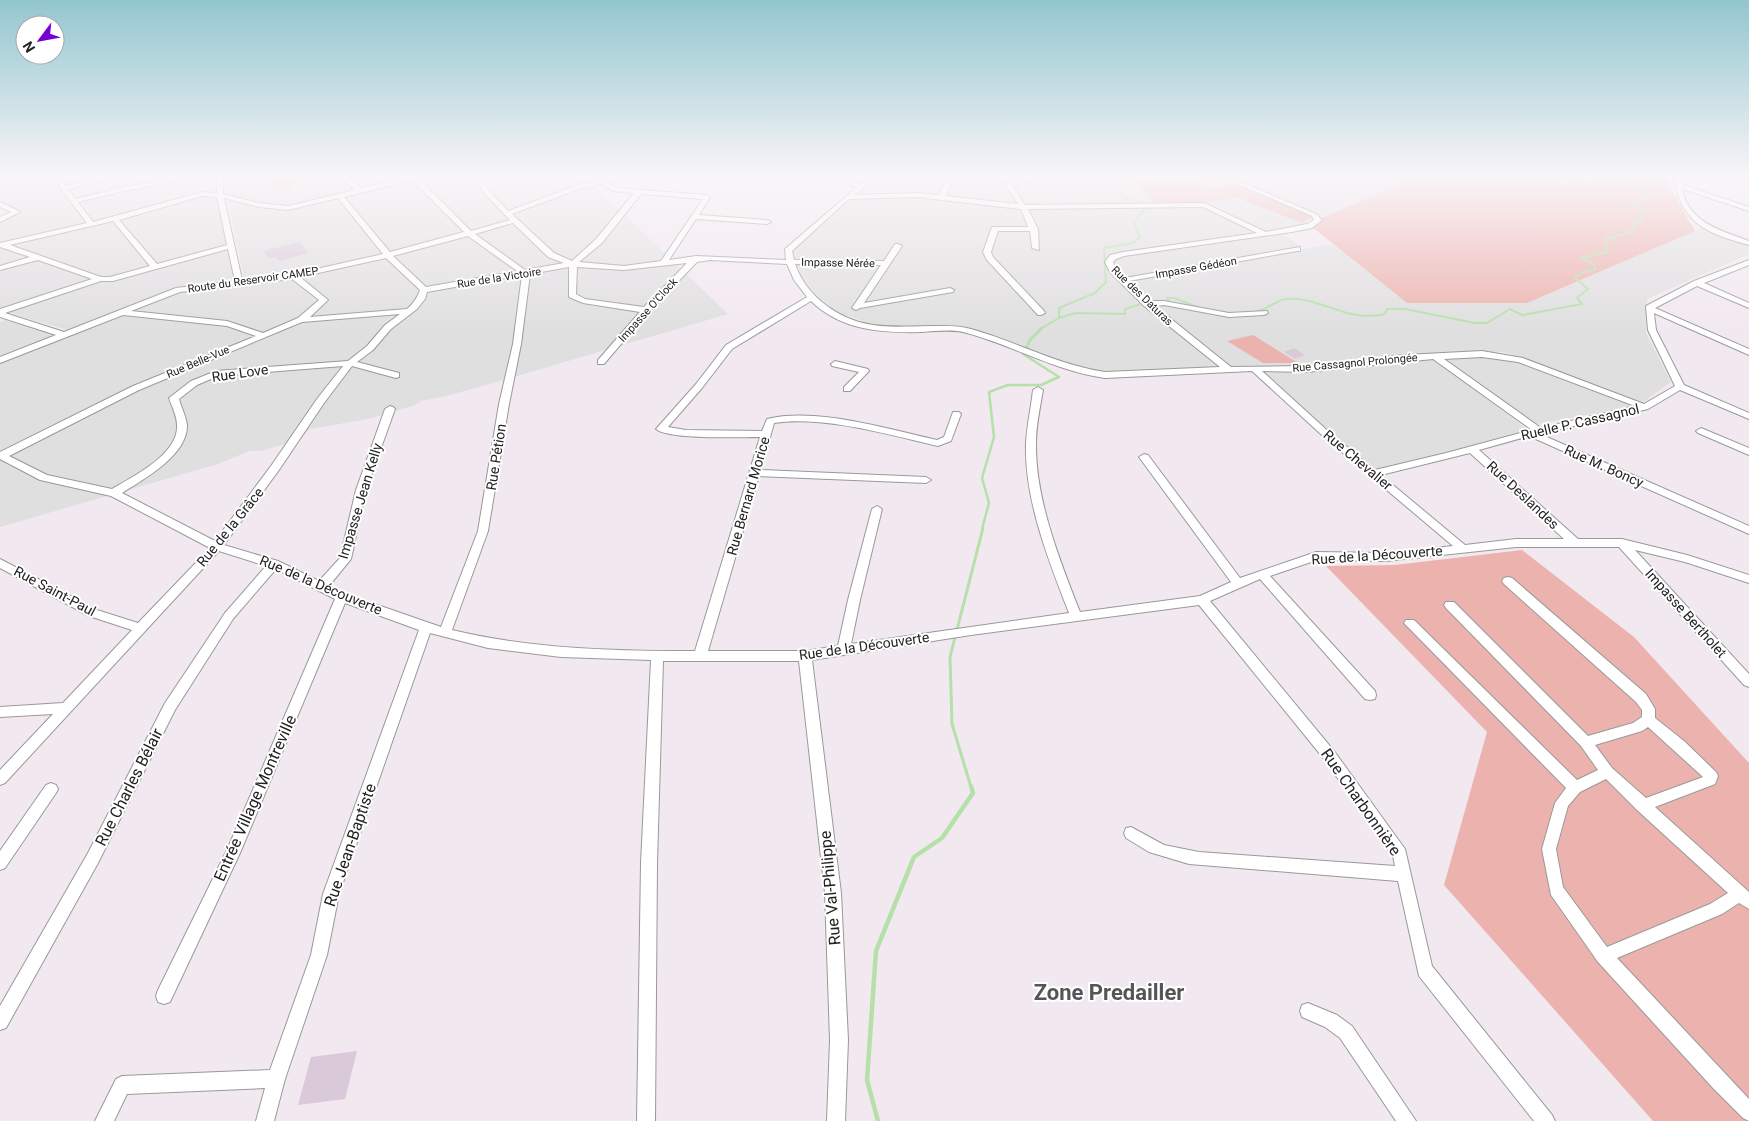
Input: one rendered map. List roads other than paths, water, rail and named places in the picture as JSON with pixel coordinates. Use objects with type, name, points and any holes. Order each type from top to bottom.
[{"type":"street","points":[[0,245],[77,227]]},
{"type":"street","points":[[122,227],[155,267]]},
{"type":"street","points":[[228,227],[239,283]]},
{"type":"street","points":[[365,227],[388,255],[424,290]]},
{"type":"street","points":[[463,227],[526,274]]},
{"type":"street","name":"Route du Reservoir CAMEP","points":[[0,360],[179,290],[294,276],[388,255],[490,227]]},
{"type":"street","points":[[521,227],[551,255],[573,264]]},
{"type":"street","points":[[610,227],[599,241],[573,264],[572,295],[583,301],[646,310]]},
{"type":"street","points":[[664,263],[688,227]]},
{"type":"street","points":[[813,227],[788,251],[790,262],[812,298],[826,312],[848,320],[898,246]]},
{"type":"street","points":[[1251,227],[1265,234]]},
{"type":"street","name":"Rue des Daturas","points":[[1229,370],[1147,304],[1112,270],[1109,262],[1113,257],[1302,227]]},
{"type":"street","points":[[1711,227],[1749,243]]},
{"type":"street","points":[[1036,248],[1034,229],[995,229],[987,252],[1040,313]]},
{"type":"street","points":[[0,245],[100,279],[110,279],[232,246]]},
{"type":"street","name":"Impasse Gédéon","points":[[1124,280],[1297,249]]},
{"type":"street","points":[[0,268],[39,258]]},
{"type":"street","name":"Impasse Nérée","points":[[573,264],[624,268],[696,258],[790,262],[887,263]]},
{"type":"street","name":"Impasse O'Clock","points":[[601,362],[646,310],[696,258]]},
{"type":"street","points":[[1649,308],[1697,284],[1748,263]]},
{"type":"street","name":"Rue de la Victoire","points":[[424,290],[526,274],[573,264]]},
{"type":"street","name":"Rue Pétion","points":[[445,633],[484,531],[504,404],[517,344],[526,274]]},
{"type":"street","points":[[294,276],[324,300],[301,320]]},
{"type":"street","points":[[2,316],[100,279]]},
{"type":"street","points":[[1697,284],[1749,306]]},
{"type":"street","name":"Rue de la Grâce","points":[[0,780],[139,628],[217,547],[275,468],[320,401],[350,363],[370,348],[388,327],[422,299],[424,290]]},
{"type":"street","points":[[858,306],[950,290]]},
{"type":"street","points":[[765,434],[686,433],[661,429],[699,386],[729,347],[812,298]]},
{"type":"street","points":[[1147,304],[1160,303],[1233,316],[1264,313]]},
{"type":"street","points":[[1649,308],[1749,352]]},
{"type":"street","points":[[1649,308],[1652,330],[1680,387],[1749,416]]},
{"type":"street","name":"Rue Belle-Vue","points":[[0,455],[136,388],[301,320],[408,311]]},
{"type":"street","points":[[121,312],[144,317],[211,320],[262,335]]},
{"type":"street","points":[[2,316],[64,335]]},
{"type":"street","name":"Rue Cassagnol Prolongée","points":[[848,320],[875,329],[964,330],[1015,346],[1056,364],[1087,373],[1105,374],[1254,368],[1306,369],[1482,354],[1520,360],[1645,407]]},
{"type":"street","name":"Rue M. Boncy","points":[[1436,357],[1535,432],[1749,530]]},
{"type":"street","points":[[350,363],[396,375]]},
{"type":"street","name":"Rue Love","points":[[114,493],[158,465],[176,446],[182,428],[174,398],[194,383],[216,374],[350,363]]},
{"type":"street","points":[[835,364],[865,371],[846,389]]},
{"type":"street","name":"Rue Chevalier","points":[[1254,368],[1328,435],[1463,549]]},
{"type":"street","name":"Ruelle P. Cassagnol","points":[[1375,473],[1535,432],[1645,407],[1680,387]]},
{"type":"street","points":[[1038,390],[1031,449],[1038,503],[1061,579],[1077,618]]},
{"type":"street","name":"Impasse Jean Kelly","points":[[321,587],[346,559],[361,490],[390,409]]},
{"type":"street","name":"Rue Bernard Morice","points":[[700,657],[770,421],[780,417],[790,417],[865,427],[942,442],[948,439],[956,414]]},
{"type":"street","points":[[1701,432],[1749,452]]},
{"type":"street","name":"Rue Deslandes","points":[[1472,448],[1574,542]]},
{"type":"street","name":"Rue de la Découverte","points":[[0,455],[44,478],[114,493],[217,547],[274,564],[342,597],[426,628],[488,643],[561,652],[700,657],[806,656],[971,631],[1202,600],[1238,583],[1316,556],[1386,557],[1516,543],[1622,543],[1687,559],[1749,579]]},
{"type":"street","points":[[1144,457],[1238,583]]},
{"type":"street","points":[[755,473],[926,480]]},
{"type":"street","points":[[844,649],[854,600],[877,509]]},
{"type":"street","name":"Impasse Bertholet","points":[[1622,543],[1749,682]]},
{"type":"street","name":"Rue Saint-Paul","points":[[0,563],[93,613],[139,628]]},
{"type":"street","name":"Rue Charles Bélair","points":[[0,1022],[93,858],[170,707],[229,616],[274,564]]},
{"type":"street","points":[[1262,574],[1370,695]]},
{"type":"street","points":[[1508,581],[1641,698],[1648,709],[1649,720],[1699,763],[1711,776],[1710,780],[1642,806]]},
{"type":"street","name":"Entrée Village Montreville","points":[[164,996],[233,853],[342,597]]},
{"type":"street","name":"Rue Charbonnière","points":[[1202,600],[1329,755],[1400,854],[1425,970],[1546,1121]]},
{"type":"street","points":[[1450,605],[1586,742],[1607,772],[1642,806],[1745,898],[1604,956]]},
{"type":"street","points":[[1410,623],[1575,788]]},
{"type":"street","name":"Rue Jean-Baptiste","points":[[265,1121],[276,1079],[319,955],[331,894],[426,628]]},
{"type":"street","points":[[646,1121],[649,863],[657,656]]},
{"type":"street","name":"Rue Val-Philippe","points":[[806,656],[833,893],[839,1040],[836,1121]]},
{"type":"street","points":[[0,712],[65,708]]},
{"type":"street","points":[[1586,742],[1637,727],[1649,720]]},
{"type":"street","points":[[1607,772],[1575,788],[1562,803],[1549,849],[1556,890],[1604,956],[1719,1082],[1749,1112]]},
{"type":"street","points":[[0,863],[51,789]]},
{"type":"street","points":[[1131,833],[1147,846],[1169,854],[1199,859],[1289,864],[1404,874]]},
{"type":"street","points":[[1308,1011],[1331,1021],[1346,1032],[1407,1121]]},
{"type":"street","points":[[104,1121],[122,1085],[276,1079]]},
{"type":"waterway","points":[[1059,318],[1059,308],[1095,293],[1106,282],[1104,248],[1134,243],[1140,236],[1135,227]]},
{"type":"waterway","points":[[1254,312],[1282,300],[1299,299],[1358,315],[1371,316],[1385,314],[1387,309],[1405,309],[1475,323],[1487,323],[1510,309],[1522,315],[1582,304],[1577,298],[1588,289],[1575,278],[1583,272],[1596,269],[1593,264],[1581,258],[1607,252],[1606,239],[1634,231],[1634,227]]},
{"type":"waterway","points":[[1166,302],[1169,301],[1167,298],[1175,298],[1199,308]]},
{"type":"waterway","points":[[1059,318],[1075,313],[1125,314],[1125,309],[1144,303]]},
{"type":"waterway","points":[[1040,329],[1059,318]]},
{"type":"waterway","points":[[982,529],[989,503],[982,478],[994,437],[989,392],[1008,385],[1041,385],[1059,377],[1023,354],[1030,340],[1042,328]]},
{"type":"waterway","points":[[971,787],[952,724],[950,657],[983,528]]},
{"type":"waterway","points":[[878,1121],[867,1080],[876,951],[914,857],[942,838],[973,793],[971,786]]},
{"type":"district","name":"Zone Predailler","points":[[1109,992]]}]
